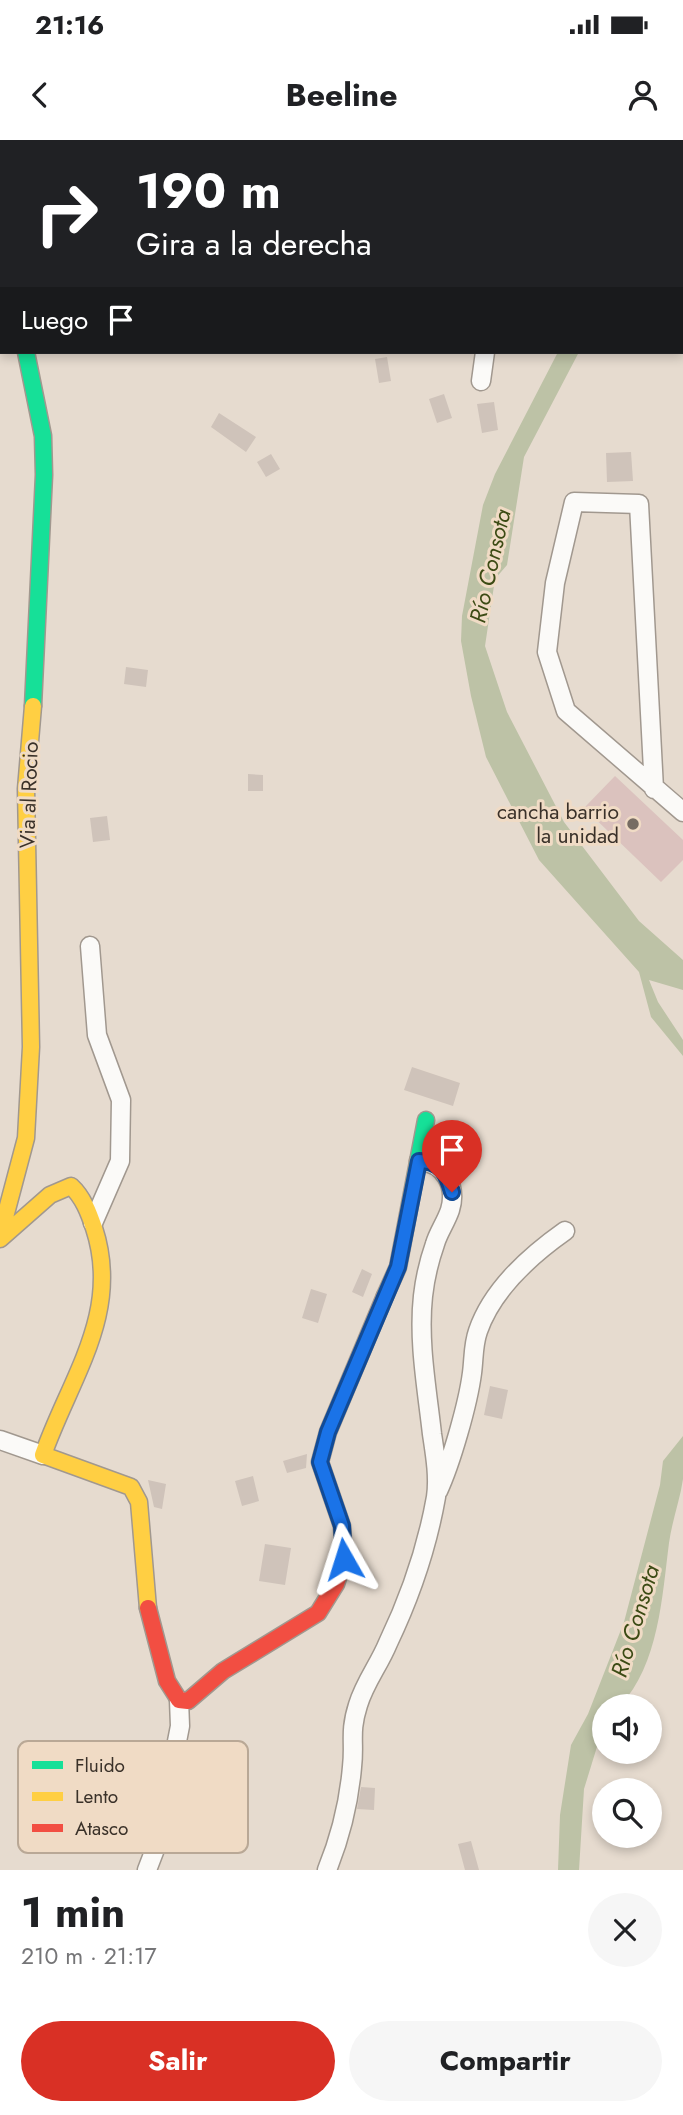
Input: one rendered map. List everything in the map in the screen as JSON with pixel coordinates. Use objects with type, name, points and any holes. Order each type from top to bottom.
[{"type":"street","name":"Via al Rocio","points":[[0,1238],[26,1138],[31,1047],[26,789],[37,656],[44,475],[43,436],[26,354]]},
{"type":"street","points":[[481,381],[485,354]]},
{"type":"street","points":[[654,789],[639,503],[574,502],[555,583],[547,652],[566,711],[654,789],[683,812]]},
{"type":"street","points":[[90,946],[97,1035],[121,1100],[120,1161],[93,1223]]},
{"type":"street","points":[[179,1700],[196,1697],[223,1671],[318,1613],[336,1584],[344,1559],[342,1526],[320,1462],[328,1432],[398,1267],[426,1120]]},
{"type":"street","points":[[419,1161],[437,1165],[447,1174],[452,1192],[450,1211],[429,1263],[423,1298],[422,1347],[436,1465],[436,1494]]},
{"type":"street","points":[[0,1238],[16,1228],[52,1191],[71,1185],[79,1192],[103,1245],[105,1284],[97,1323],[43,1455]]},
{"type":"street","points":[[327,1870],[344,1816],[353,1765],[350,1732],[369,1675],[387,1647],[408,1598],[436,1494],[449,1469],[472,1374],[473,1345],[479,1328],[498,1294],[526,1263],[565,1231]]},
{"type":"street","points":[[0,1440],[131,1487],[139,1502],[146,1600],[167,1681],[179,1700],[180,1726],[177,1741]]},
{"type":"street","points":[[146,1870],[153,1853]]},
{"type":"shaded area","name":"cancha barrio la unidad","points":[[615,776],[683,840],[683,860],[661,882],[584,808]]},
{"type":"water","name":"Río Consota","points":[[557,354],[578,354],[524,457],[507,565],[495,579],[485,646],[507,712],[564,822],[639,921],[683,960],[683,990],[649,980],[658,1002],[683,1040],[683,1056],[651,1017],[639,972],[539,860],[486,757],[461,641],[462,616],[483,505],[495,474]]},
{"type":"water","name":"Río Consota","points":[[683,1436],[683,1479],[670,1535],[661,1607],[651,1650],[629,1694],[596,1694],[624,1622],[660,1485],[663,1461]]},
{"type":"water","points":[[592,1704],[592,1763],[584,1789],[579,1870],[558,1870],[560,1815],[571,1745]]},
{"type":"building","points":[[387,357],[391,381],[379,383],[375,359]]},
{"type":"building","points":[[444,394],[452,418],[437,423],[429,399]]},
{"type":"building","points":[[494,402],[498,430],[482,433],[477,404]]},
{"type":"building","points":[[219,413],[256,437],[246,452],[211,427]]},
{"type":"building","points":[[631,452],[633,481],[607,482],[606,453]]},
{"type":"building","points":[[271,454],[280,469],[266,477],[257,462]]},
{"type":"building","points":[[126,667],[148,670],[146,687],[124,684]]},
{"type":"building","points":[[248,774],[263,775],[263,791],[248,791]]},
{"type":"building","points":[[107,816],[110,840],[93,842],[90,818]]},
{"type":"building","points":[[412,1067],[460,1083],[453,1106],[404,1090]]},
{"type":"building","points":[[362,1269],[372,1274],[363,1297],[352,1292]]},
{"type":"building","points":[[311,1289],[327,1294],[318,1323],[302,1318]]},
{"type":"building","points":[[490,1386],[508,1390],[502,1419],[484,1415]]},
{"type":"building","points":[[307,1454],[306,1468],[287,1473],[283,1461]]},
{"type":"building","points":[[253,1476],[259,1501],[242,1506],[235,1481]]},
{"type":"building","points":[[148,1480],[166,1484],[162,1509],[154,1507]]},
{"type":"building","points":[[265,1544],[291,1548],[285,1585],[259,1581]]},
{"type":"building","points":[[361,1787],[375,1788],[374,1810],[357,1809]]},
{"type":"building","points":[[471,1841],[479,1870],[465,1870],[458,1844]]},
{"type":"traffic: fast","points":[[26,354],[43,436],[44,475],[33,706]]},
{"type":"traffic: fast","points":[[385,1296],[398,1267],[426,1120]]},
{"type":"traffic: slow","points":[[0,1236],[26,1138],[31,1047],[26,789],[33,706]]},
{"type":"traffic: slow","points":[[0,1239],[50,1195],[71,1186],[90,1217],[101,1259],[102,1288],[97,1317],[89,1344],[43,1455],[131,1487],[139,1502],[148,1608]]},
{"type":"traffic: jam","points":[[148,1608],[167,1681],[179,1700],[188,1701],[223,1671],[318,1613],[336,1584],[344,1559],[342,1526],[320,1462],[328,1432],[385,1296]]},
{"type":"place","name":"cancha barrio la unidad","points":[[633,824]]},
{"type":"route","points":[[344,1559],[342,1526],[320,1462],[328,1432],[398,1267],[419,1161],[437,1165],[447,1174],[452,1192]]}]
